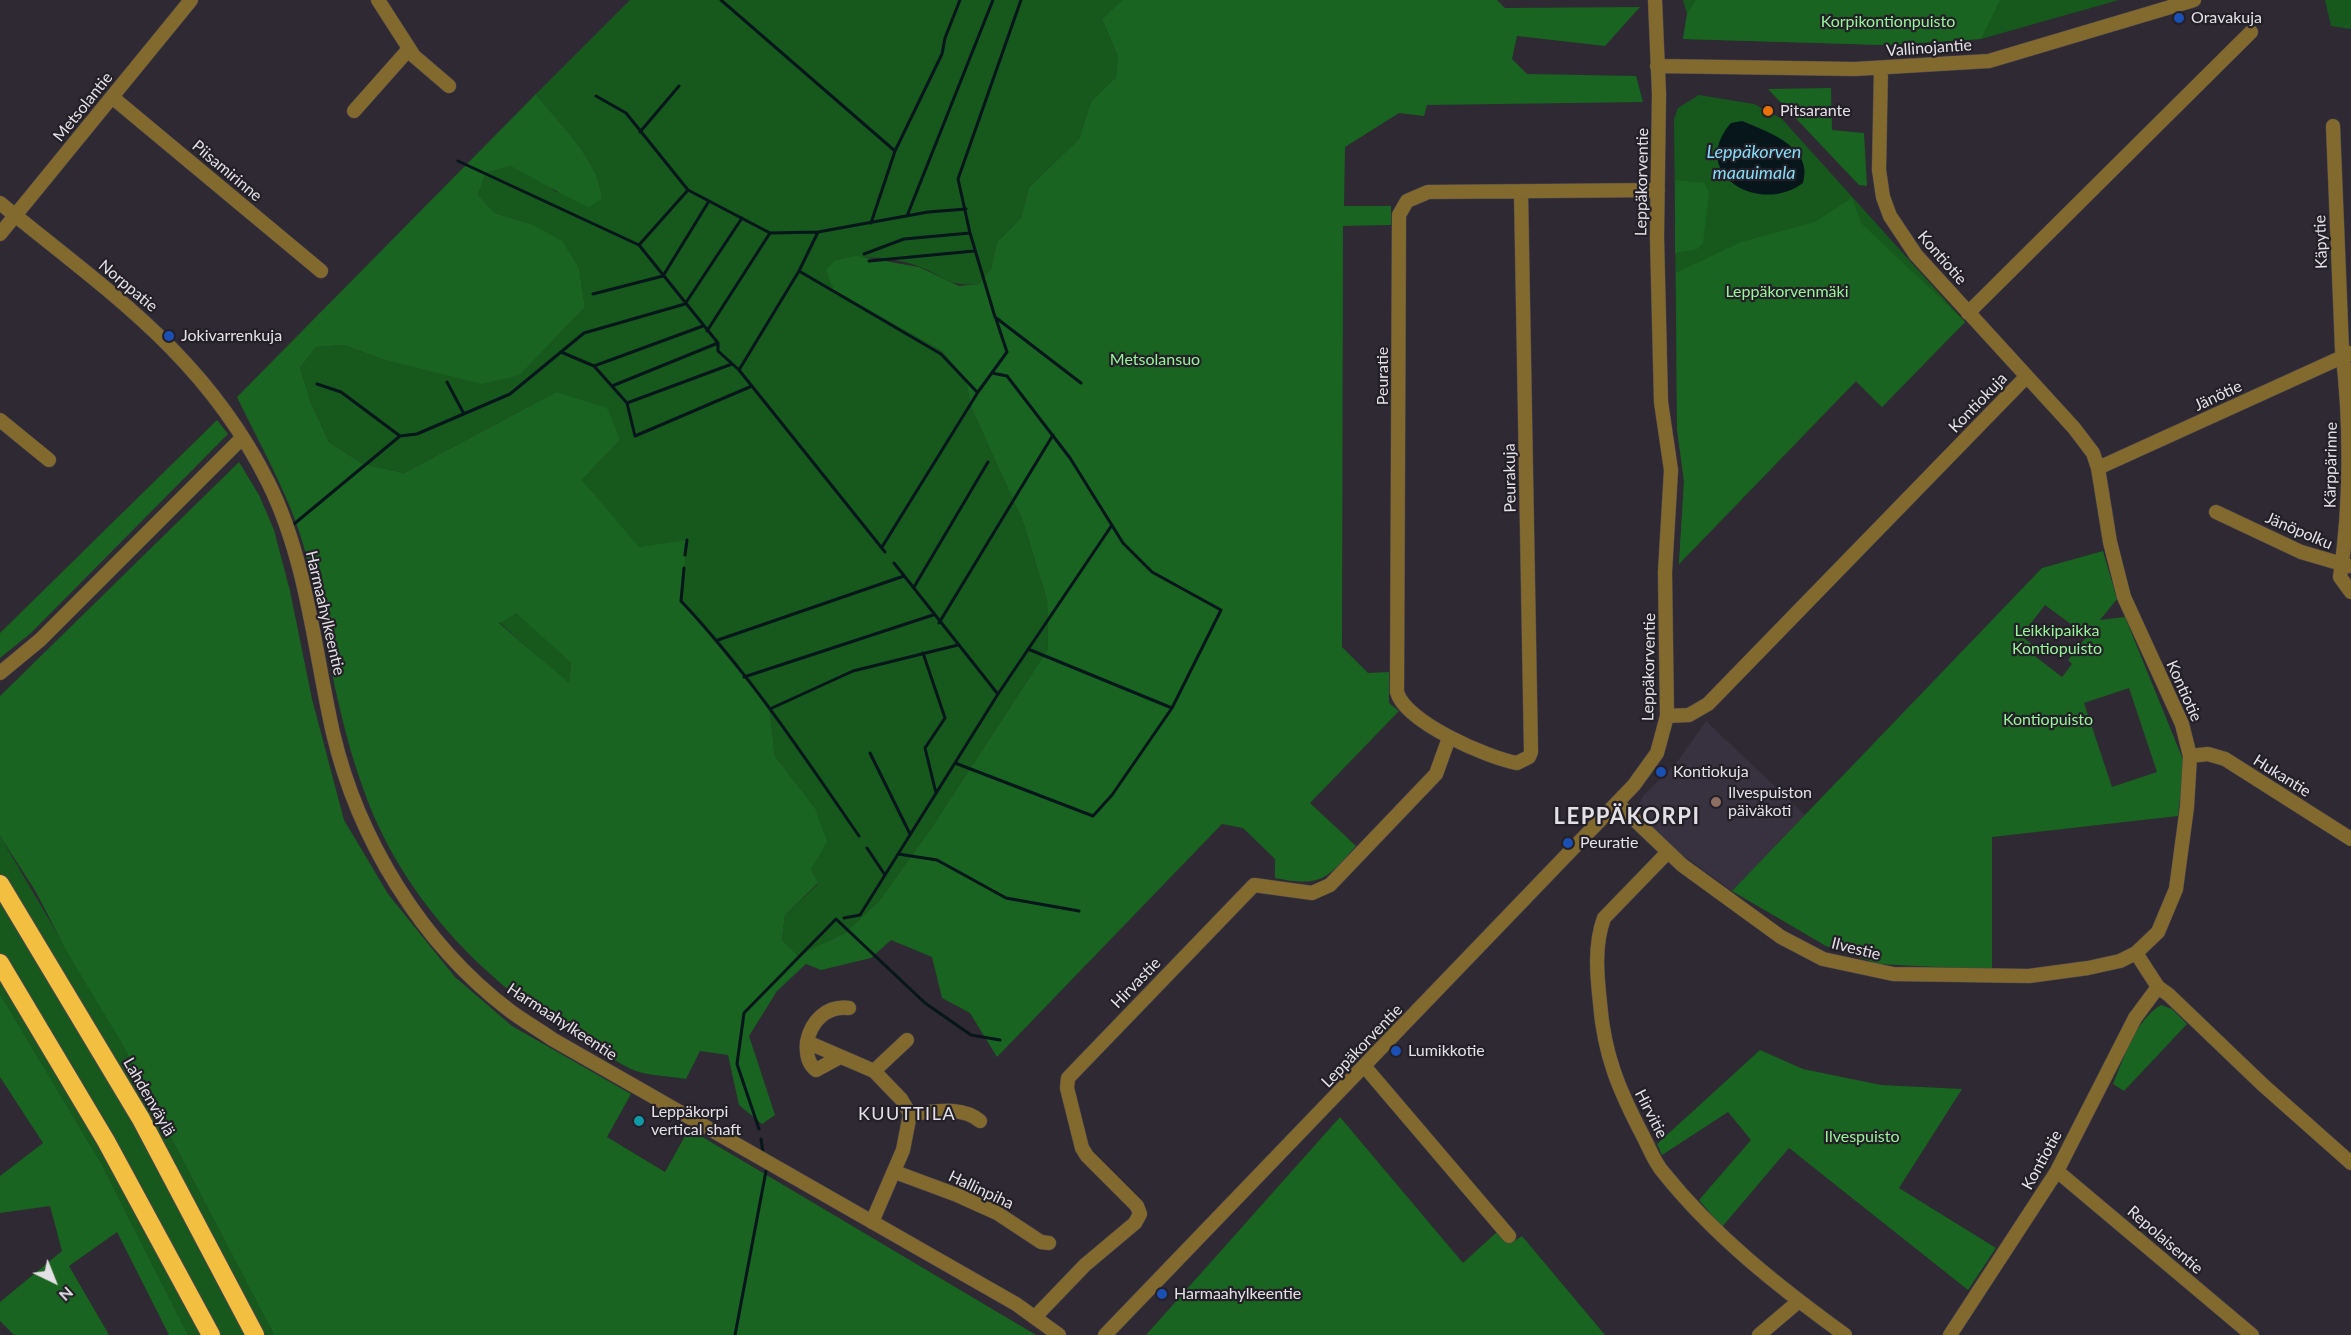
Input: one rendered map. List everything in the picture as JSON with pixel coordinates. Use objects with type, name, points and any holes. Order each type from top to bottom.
[{"type":"highway","name":"Lahdenväylä","points":[[0,884],[141,1119],[255,1335]]},
{"type":"highway","points":[[0,963],[106,1142],[211,1335]]},
{"type":"street","name":"Metsolantie","points":[[0,234],[191,0]]},
{"type":"street","points":[[378,0],[409,49],[449,86]]},
{"type":"street","name":"Leppäkorventie","points":[[1105,1335],[1617,803],[1647,770],[1657,753],[1667,716],[1666,562],[1671,470],[1661,402],[1659,94],[1655,0]]},
{"type":"street","name":"Vallinojantie","points":[[1657,66],[1881,68],[1989,61],[2194,0]]},
{"type":"street","points":[[1968,313],[2251,32]]},
{"type":"street","points":[[354,111],[409,49]]},
{"type":"street","name":"Kontiotie","points":[[1881,68],[1879,170],[1883,197],[1899,232],[1968,313],[2084,440],[2098,468],[2110,542],[2124,597],[2182,724],[2190,756],[2187,807],[2176,889],[2158,932],[2136,953]]},
{"type":"street","name":"Piisamirinne","points":[[112,97],[321,271]]},
{"type":"street","name":"Käpytie","points":[[2333,126],[2347,355]]},
{"type":"street","name":"Peuratie","points":[[1523,761],[1509,762],[1449,738],[1435,730],[1400,700],[1397,692],[1399,215],[1407,201],[1428,192],[1658,190]]},
{"type":"street","name":"Peurakuja","points":[[1521,191],[1531,752],[1523,761]]},
{"type":"street","name":"Norppatie","points":[[0,203],[166,340],[204,382],[242,438]]},
{"type":"street","name":"Jänötie","points":[[2098,468],[2347,355]]},
{"type":"street","name":"Kärppärinne","points":[[2347,355],[2351,466],[2347,566]]},
{"type":"street","name":"Kontiokuja","points":[[1667,716],[1689,715],[1708,704],[2026,377]]},
{"type":"street","points":[[0,420],[49,460]]},
{"type":"street","points":[[0,673],[40,640],[242,438]]},
{"type":"street","name":"Harmaahylkeentie","points":[[242,438],[268,482],[298,562],[334,734],[363,824],[381,859],[411,906],[446,950],[508,1010],[552,1039],[1035,1317],[1059,1335]]},
{"type":"street","name":"Jänöpolku","points":[[2216,512],[2301,552],[2347,566],[2340,577],[2351,592]]},
{"type":"street","name":"Hirvastie","points":[[1035,1317],[1085,1265],[1135,1223],[1140,1214],[1137,1206],[1087,1156],[1082,1148],[1067,1088],[1068,1078],[1254,885],[1312,893],[1330,885],[1436,774],[1449,738]]},
{"type":"street","name":"Hukantie","points":[[2190,756],[2208,754],[2225,759],[2351,839]]},
{"type":"street","name":"Ilvestie","points":[[1617,803],[1667,853],[1781,937],[1823,959],[1856,968],[1893,974],[2029,976],[2088,968],[2120,961],[2136,953]]},
{"type":"street","name":"Hirvitie","points":[[1667,853],[1604,918],[1599,932],[1598,975],[1606,1052],[1614,1077],[1661,1170],[1726,1241],[1798,1302],[1845,1335]]},
{"type":"street","points":[[2136,953],[2158,987],[2351,1163]]},
{"type":"street","name":"Kontiotie","points":[[1950,1335],[2057,1171],[2135,1018],[2158,987]]},
{"type":"street","points":[[840,1056],[816,1070],[811,1066],[806,1054],[807,1042],[815,1023],[828,1010],[838,1006],[849,1008]]},
{"type":"street","points":[[874,1071],[907,1040]]},
{"type":"street","points":[[807,1042],[874,1071],[901,1098],[910,1114],[903,1150],[872,1222]]},
{"type":"street","points":[[1365,1067],[1509,1236]]},
{"type":"street","points":[[910,1114],[952,1112],[974,1116],[980,1121]]},
{"type":"street","name":"Repolaisentie","points":[[2057,1171],[2252,1335]]},
{"type":"street","name":"Hallinpiha","points":[[895,1172],[997,1213],[1041,1242],[1049,1244]]},
{"type":"street","points":[[1759,1335],[1798,1302]]},
{"type":"shaded area","name":"Ilvespuiston päiväkoti","points":[[1706,721],[1805,815],[1732,891],[1674,849],[1641,816],[1638,807],[1642,797],[1677,762]]},
{"type":"green space","points":[[630,0],[1122,0],[1102,19],[1118,57],[1116,77],[1091,101],[1079,139],[1029,187],[1021,218],[997,242],[991,269],[979,284],[959,284],[918,266],[888,259],[866,257],[835,260],[835,290],[942,351],[965,378],[972,409],[1023,522],[1047,600],[1048,649],[932,827],[879,901],[845,933],[798,957],[782,940],[785,915],[818,884],[811,869],[815,808],[775,756],[769,707],[582,480],[620,440],[556,392],[404,473],[363,464],[329,442],[311,403],[300,368],[316,347],[343,345],[382,359],[520,375],[585,307],[579,268],[531,224],[495,213],[478,195],[486,173],[510,166],[542,181],[556,192],[602,199],[594,170],[586,157],[536,94]]},
{"type":"green space","name":"Metsolansuo","points":[[1122,0],[1497,0],[1505,8],[1640,7],[1605,46],[1517,36],[1512,59],[1527,74],[1636,76],[1643,102],[1427,105],[1424,116],[1399,113],[1345,147],[1344,206],[1391,206],[1391,225],[1343,226],[1342,647],[1368,673],[1389,672],[1389,703],[1399,711],[1310,803],[1356,846],[1337,867],[1322,878],[1303,882],[1290,881],[1275,878],[1275,859],[1243,828],[1222,824],[997,1057],[970,1013],[942,998],[932,957],[891,940],[871,958],[821,970],[806,964],[777,991],[749,1036],[775,1115],[762,1124],[739,1105],[728,1055],[700,1051],[686,1079],[636,1071],[559,1026],[522,1000],[488,972],[456,940],[401,869],[380,829],[353,759],[299,531],[275,473],[237,397],[536,94],[586,157],[594,170],[602,199],[589,207],[510,166],[486,173],[478,195],[495,213],[531,224],[562,241],[579,268],[585,307],[520,375],[482,384],[382,359],[343,345],[316,347],[300,368],[311,403],[329,442],[363,464],[404,473],[556,392],[607,408],[620,440],[582,480],[639,547],[687,540],[681,601],[769,707],[775,756],[815,808],[827,842],[811,869],[818,883],[785,915],[782,940],[798,956],[845,933],[879,901],[932,827],[1048,649],[1047,600],[1023,522],[972,409],[965,378],[942,351],[834,290],[826,270],[835,260],[856,256],[919,267],[959,286],[979,284],[991,269],[997,242],[1021,218],[1029,187],[1079,139],[1091,101],[1116,77],[1118,57],[1102,19]],"holes":[[[517,614],[571,663],[569,683],[499,623]]]},
{"type":"green space","name":"Korpikontionpuisto","points":[[1683,0],[2119,0],[1981,39],[1885,45],[1683,39],[1687,14]]},
{"type":"green space","name":"Korpikontionpuisto","points":[[1696,0],[2000,0],[1981,39],[1885,45],[1683,39],[1687,14]]},
{"type":"green space","points":[[2325,0],[2351,0],[2351,29],[2331,26]]},
{"type":"green space","points":[[1831,88],[1832,130],[1864,133],[1867,186],[1859,185],[1768,89]]},
{"type":"green space","name":"Leppäkorvenmäki","points":[[1699,95],[1754,104],[1782,119],[1965,322],[1882,407],[1856,381],[1679,564],[1684,481],[1677,429],[1674,119],[1678,108]]},
{"type":"green space","points":[[1675,180],[1704,183],[1709,192],[1703,243],[1697,249],[1675,253]]},
{"type":"green space","name":"Leppäkorvenmäki","points":[[1852,198],[1861,223],[1965,322],[1882,407],[1856,381],[1679,564],[1684,481],[1677,429],[1676,273],[1741,242],[1815,222]]},
{"type":"green space","points":[[217,420],[228,434],[31,633],[0,658],[0,633]]},
{"type":"green space","points":[[239,462],[259,495],[274,530],[290,591],[312,699],[344,820],[388,894],[455,977],[512,1026],[631,1094],[607,1137],[665,1172],[689,1129],[1036,1335],[274,1335],[121,1042],[66,950],[36,892],[0,836],[0,696]]},
{"type":"green space","name":"Kontiopuisto","points":[[2103,551],[2117,599],[2100,620],[2125,617],[2184,762],[2178,816],[1992,837],[1992,970],[1879,964],[1826,946],[1732,891],[2042,568]],"holes":[[[2045,605],[2087,636],[2068,660],[2072,664],[2062,677],[2032,654],[2037,648],[2021,636]],[[2129,688],[2157,772],[2112,787],[2084,703]]]},
{"type":"green space","points":[[518,614],[571,663],[569,684],[499,622]]},
{"type":"green space","points":[[0,836],[121,1042],[274,1335],[188,1335],[101,1163],[0,994]]},
{"type":"green space","points":[[0,994],[101,1163],[188,1335],[169,1335],[117,1232],[69,1266],[109,1335],[14,1335],[0,1321],[0,1302],[62,1251],[50,1206],[0,1213],[0,1176],[43,1143],[0,1077]]},
{"type":"green space","points":[[2161,1005],[2172,1009],[2187,1024],[2124,1091],[2113,1084],[2126,1052],[2144,1020]]},
{"type":"green space","name":"Ilvespuisto","points":[[1760,1050],[1803,1069],[1881,1085],[1962,1089],[1899,1188],[1996,1248],[1968,1290],[1789,1148],[1722,1227],[1699,1200],[1751,1140],[1728,1112],[1662,1155],[1657,1144]]},
{"type":"green space","points":[[1340,1117],[1463,1263],[1498,1231],[1511,1243],[1522,1236],[1605,1335],[1146,1335]]},
{"type":"water","name":"Leppäkorven maauimala","points":[[1742,121],[1776,136],[1795,150],[1805,170],[1803,183],[1785,192],[1767,195],[1749,192],[1734,184],[1723,173],[1718,158],[1720,141],[1731,123]]},
{"type":"waterway","points":[[721,0],[895,151]]},
{"type":"waterway","points":[[871,223],[895,151],[942,54],[945,38],[960,0]]},
{"type":"waterway","points":[[907,216],[993,0]]},
{"type":"waterway","points":[[1021,0],[958,179],[970,233],[995,317],[1081,383]]},
{"type":"waterway","points":[[640,132],[679,86]]},
{"type":"waterway","points":[[596,96],[626,113],[688,190],[770,233],[818,232],[928,212],[966,209]]},
{"type":"waterway","points":[[458,161],[639,245],[718,343],[718,351],[739,370],[885,552]]},
{"type":"waterway","points":[[639,245],[688,190]]},
{"type":"waterway","points":[[593,294],[663,276],[709,201]]},
{"type":"waterway","points":[[294,524],[400,436],[417,434],[510,394],[584,333],[685,304],[742,218]]},
{"type":"waterway","points":[[739,370],[799,271],[818,232]]},
{"type":"waterway","points":[[707,331],[770,233]]},
{"type":"waterway","points":[[864,254],[904,239],[970,233]]},
{"type":"waterway","points":[[869,261],[974,251]]},
{"type":"waterway","points":[[799,271],[941,354],[977,392]]},
{"type":"waterway","points":[[882,547],[978,392],[1007,352],[996,319]]},
{"type":"waterway","points":[[594,366],[703,326]]},
{"type":"waterway","points":[[612,386],[718,343]]},
{"type":"waterway","points":[[561,352],[594,366],[627,403],[635,436],[752,386]]},
{"type":"waterway","points":[[627,403],[732,364]]},
{"type":"waterway","points":[[955,763],[1093,816],[1112,795],[1172,708],[1221,610],[1152,572],[1123,543],[1070,458],[1007,376],[992,373]]},
{"type":"waterway","points":[[447,382],[464,414]]},
{"type":"waterway","points":[[317,384],[341,392],[400,436]]},
{"type":"waterway","points":[[939,623],[1053,435]]},
{"type":"waterway","points":[[914,587],[988,462]]},
{"type":"waterway","points":[[844,918],[860,915],[998,694],[1112,525]]},
{"type":"waterway","points":[[685,555],[687,540]]},
{"type":"waterway","points":[[894,563],[997,693]]},
{"type":"waterway","points":[[684,568],[681,601],[706,628],[752,686],[859,836]]},
{"type":"waterway","points":[[718,640],[904,576]]},
{"type":"waterway","points":[[744,677],[933,615]]},
{"type":"waterway","points":[[772,708],[853,671],[958,645]]},
{"type":"waterway","points":[[1028,649],[1172,708]]},
{"type":"waterway","points":[[923,653],[945,718],[925,748],[936,793]]},
{"type":"waterway","points":[[870,753],[910,834]]},
{"type":"waterway","points":[[867,848],[885,875]]},
{"type":"waterway","points":[[898,854],[937,860],[1006,898],[1079,911]]},
{"type":"waterway","points":[[759,1129],[737,1064],[744,1013],[836,919],[925,1003],[971,1035],[1000,1040]]},
{"type":"waterway","points":[[761,1139],[763,1153]]},
{"type":"waterway","points":[[735,1335],[766,1171]]},
{"type":"place","name":"Oravakuja","points":[[2179,18]]},
{"type":"place","name":"Pitsarante","points":[[1768,111]]},
{"type":"place","name":"Jokivarrenkuja","points":[[169,336]]},
{"type":"place","name":"Kontiokuja","points":[[1661,772]]},
{"type":"place","name":"Ilvespuiston päiväkoti","points":[[1716,802]]},
{"type":"place","name":"Peuratie","points":[[1568,843]]},
{"type":"place","name":"Lumikkotie","points":[[1396,1051]]},
{"type":"place","name":"Leppäkorpi vertical shaft","points":[[639,1121]]},
{"type":"place","name":"Harmaahylkeentie","points":[[1162,1294]]},
{"type":"district","name":"LEPPÄKORPI","points":[[1627,817]]},
{"type":"district","name":"KUUTTILA","points":[[907,1114]]},
{"type":"park label","name":"Leikkipaikka Kontiopuisto","points":[[2057,640]]}]
